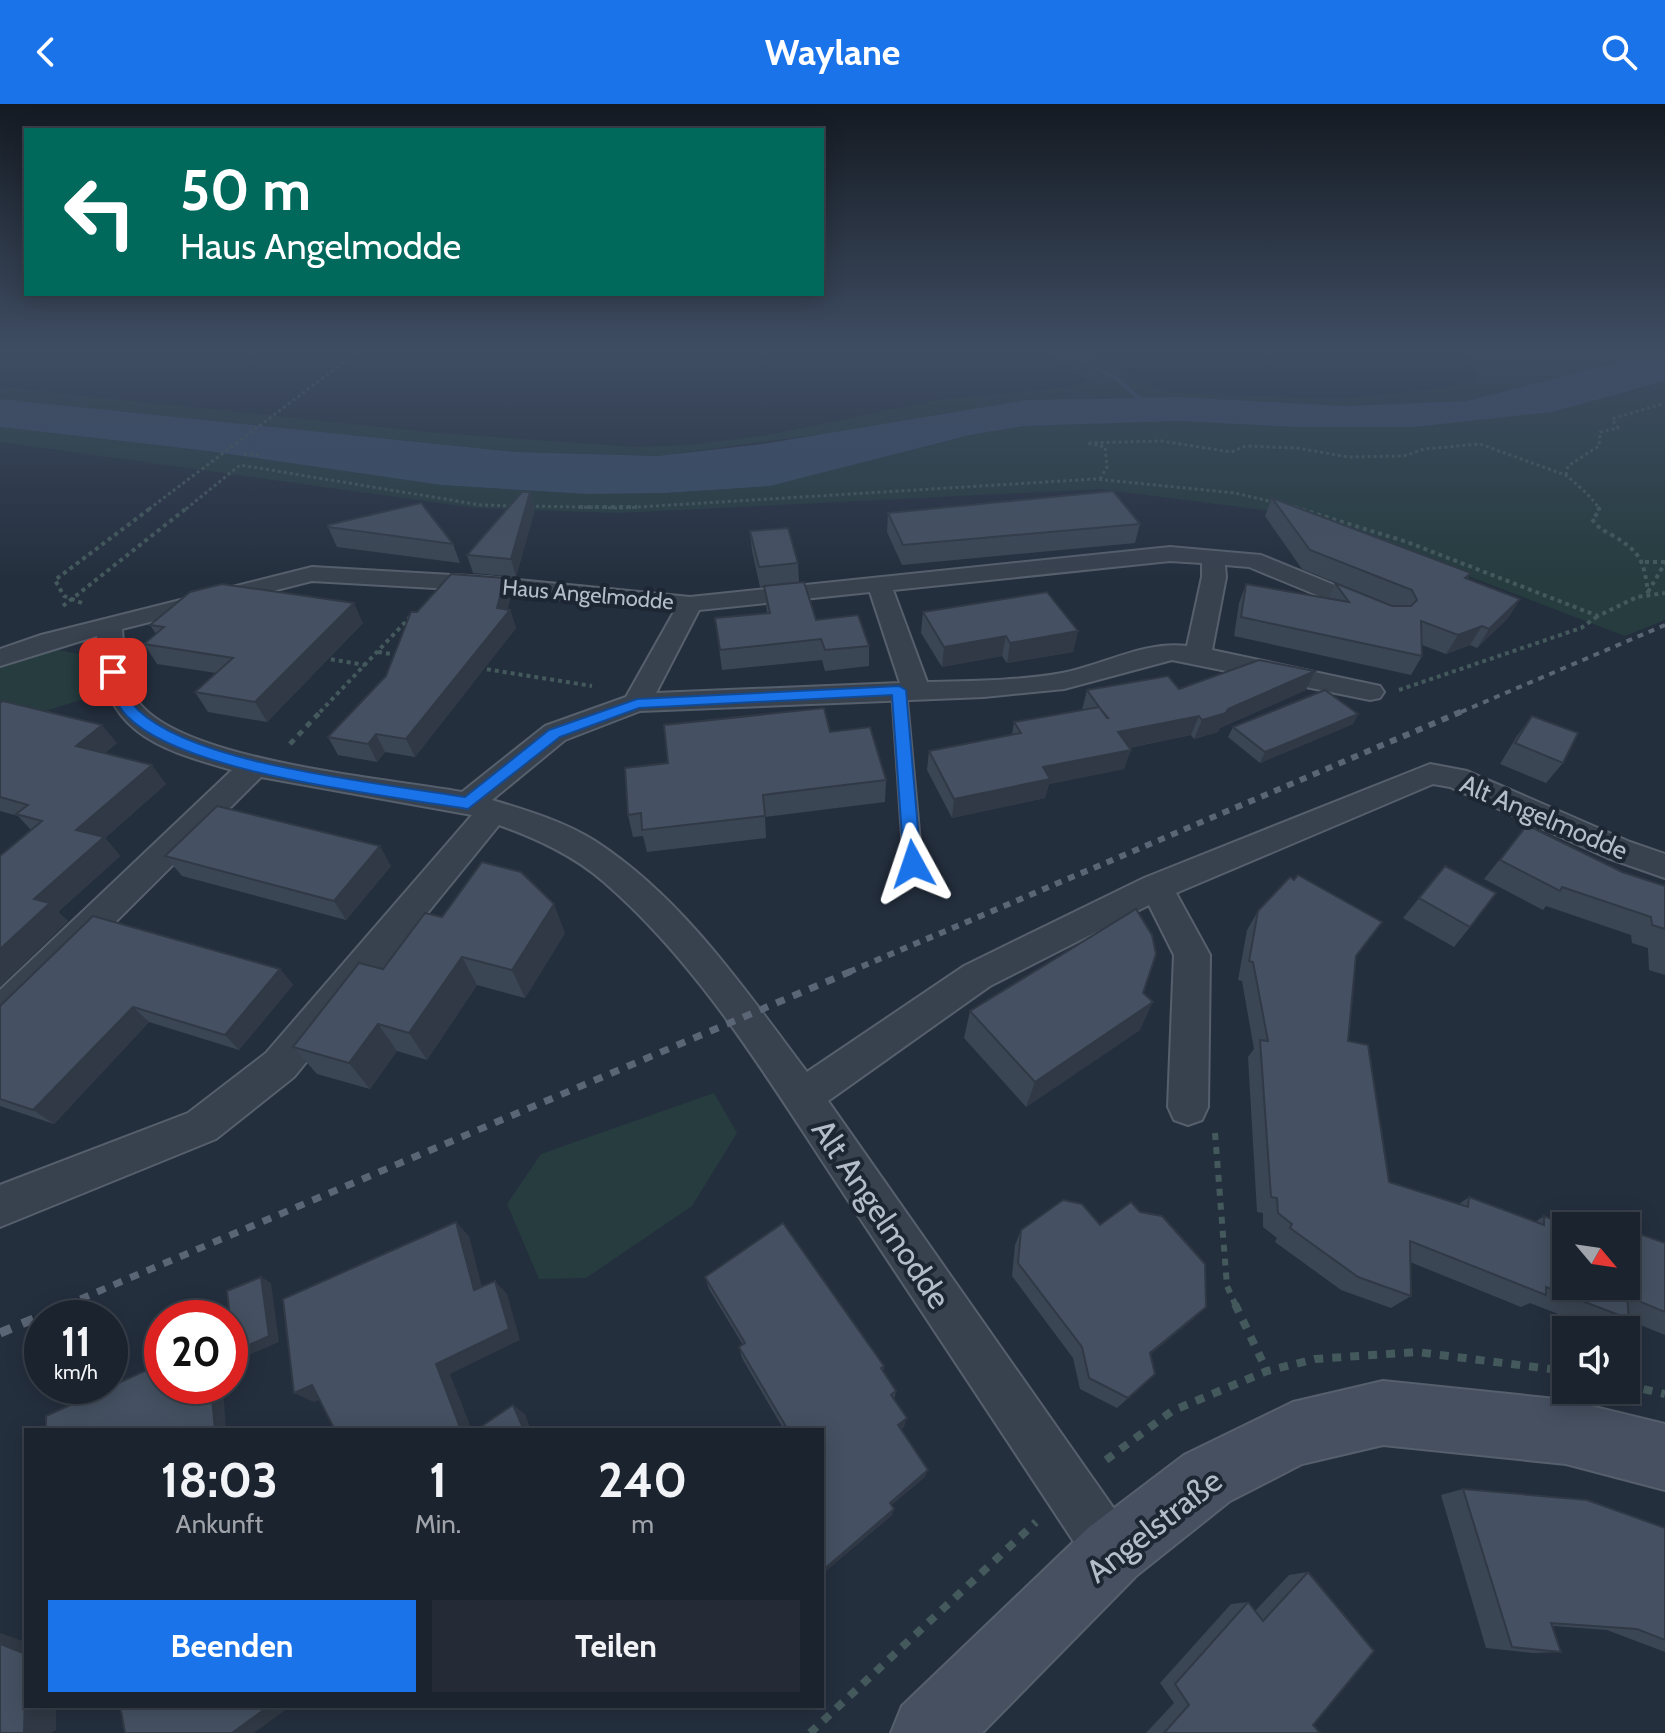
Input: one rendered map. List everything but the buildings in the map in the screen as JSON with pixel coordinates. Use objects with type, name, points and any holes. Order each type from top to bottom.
[{"type":"street","name":"Haus Angelmodde","points":[[0,658],[50,640],[312,574],[440,584],[487,584],[690,604],[1170,554],[1253,560],[1392,617]]},
{"type":"street","points":[[1198,655],[1214,577],[1213,557]]},
{"type":"street","points":[[879,585],[907,690]]},
{"type":"street","name":"Haus Angelmodde","points":[[637,703],[690,604]]},
{"type":"street","points":[[109,625],[113,672],[119,693],[131,712],[159,733],[192,748],[260,767],[480,807],[582,848],[649,902],[743,1017],[802,1097]]},
{"type":"street","points":[[0,1206],[202,1126],[280,1065],[480,807],[555,733],[637,703],[984,689],[1064,681],[1147,656],[1172,652],[1198,655],[1318,689],[1370,692]]},
{"type":"street","points":[[0,1013],[260,767]]},
{"type":"street","name":"Alt Angelmodde","points":[[1112,1552],[802,1097],[977,976],[1156,887],[1430,774],[1456,778],[1619,850],[1665,866]]},
{"type":"street","points":[[1156,887],[1192,955],[1188,1107]]},
{"type":"street","name":"Angelstraße","points":[[929,1733],[1112,1552],[1207,1478],[1293,1434],[1383,1413],[1566,1432],[1665,1457]]},
{"type":"lane","points":[[907,690],[913,864]]},
{"type":"path","points":[[253,454],[118,564],[70,598],[64,596],[55,580],[259,426]]},
{"type":"path","points":[[1566,475],[1568,466],[1599,446],[1600,432],[1617,426]]},
{"type":"path","points":[[1100,479],[1107,467],[1105,447],[1087,443],[1132,440],[1231,452],[1246,446],[1297,448],[1348,457],[1404,456],[1424,449],[1480,444],[1566,475],[1577,483],[1583,494],[1596,502],[1600,511],[1592,519],[1596,526],[1638,551],[1645,562],[1648,593]]},
{"type":"path","points":[[244,454],[262,455]]},
{"type":"path","points":[[240,465],[481,505],[606,508],[1100,479],[1235,493],[1311,511],[1407,542],[1598,616]]},
{"type":"path","points":[[1645,562],[1665,563],[1648,593]]},
{"type":"path","points":[[260,767],[366,666],[440,584]]},
{"type":"path","points":[[1370,692],[1407,690],[1581,628],[1598,616],[1616,611],[1633,597],[1665,593]]},
{"type":"path","points":[[378,652],[410,657]]},
{"type":"path","points":[[322,658],[366,666]]},
{"type":"path","points":[[472,667],[613,690],[637,703]]},
{"type":"path","points":[[1188,1107],[1213,1112],[1227,1286],[1267,1371]]},
{"type":"path","points":[[1640,1388],[1665,1394]]},
{"type":"green space","points":[[263,426],[372,426],[635,447],[690,445],[812,426],[882,426],[657,456],[516,452]]},
{"type":"green space","points":[[1025,426],[1665,426],[1665,620],[1625,636],[1444,567],[1271,511],[1100,489],[617,513],[476,508],[0,442],[0,427],[208,451],[441,485],[587,494],[665,493],[770,486],[970,435]]},
{"type":"green space","points":[[58,650],[79,654],[92,672],[96,689],[81,700],[0,725],[0,666]]},
{"type":"green space","points":[[714,1093],[737,1133],[692,1206],[586,1278],[539,1279],[507,1204],[541,1154]]},
{"type":"water","points":[[0,426],[263,426],[516,452],[657,456],[763,444],[871,426],[1024,426],[970,435],[770,486],[665,493],[587,494],[441,485],[208,451]]},
{"type":"water","points":[[1275,426],[1423,426],[1414,427]]},
{"type":"railway","points":[[1461,712],[1665,625]]},
{"type":"railway","points":[[849,972],[1465,710]]},
{"type":"railway","points":[[78,1300],[854,970]]},
{"type":"railway","points":[[0,1333],[24,1323]]},
{"type":"route","points":[[113,672],[119,693],[131,712],[159,733],[192,748],[266,768],[468,803],[555,733],[637,703],[899,690],[913,864]]}]
